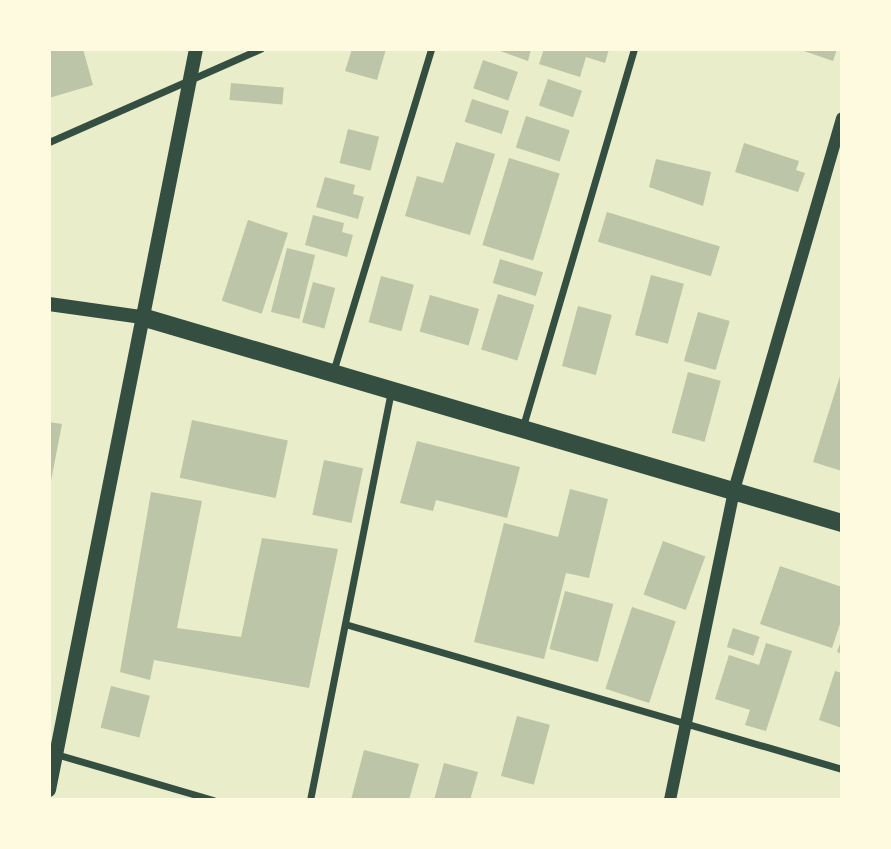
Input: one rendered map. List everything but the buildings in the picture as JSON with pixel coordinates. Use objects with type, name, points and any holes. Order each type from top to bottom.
[{"type":"main road","points":[[49,790],[52,754],[196,49]]},
{"type":"main road","points":[[49,304],[142,317],[523,426],[842,523]]},
{"type":"street","points":[[49,142],[260,49]]},
{"type":"street","points":[[333,373],[431,49]]},
{"type":"street","points":[[523,426],[634,49]]},
{"type":"street","points":[[670,800],[734,490],[842,118]]},
{"type":"street","points":[[310,800],[391,389]]},
{"type":"street","points":[[345,624],[842,769]]},
{"type":"street","points":[[52,754],[213,800]]}]
